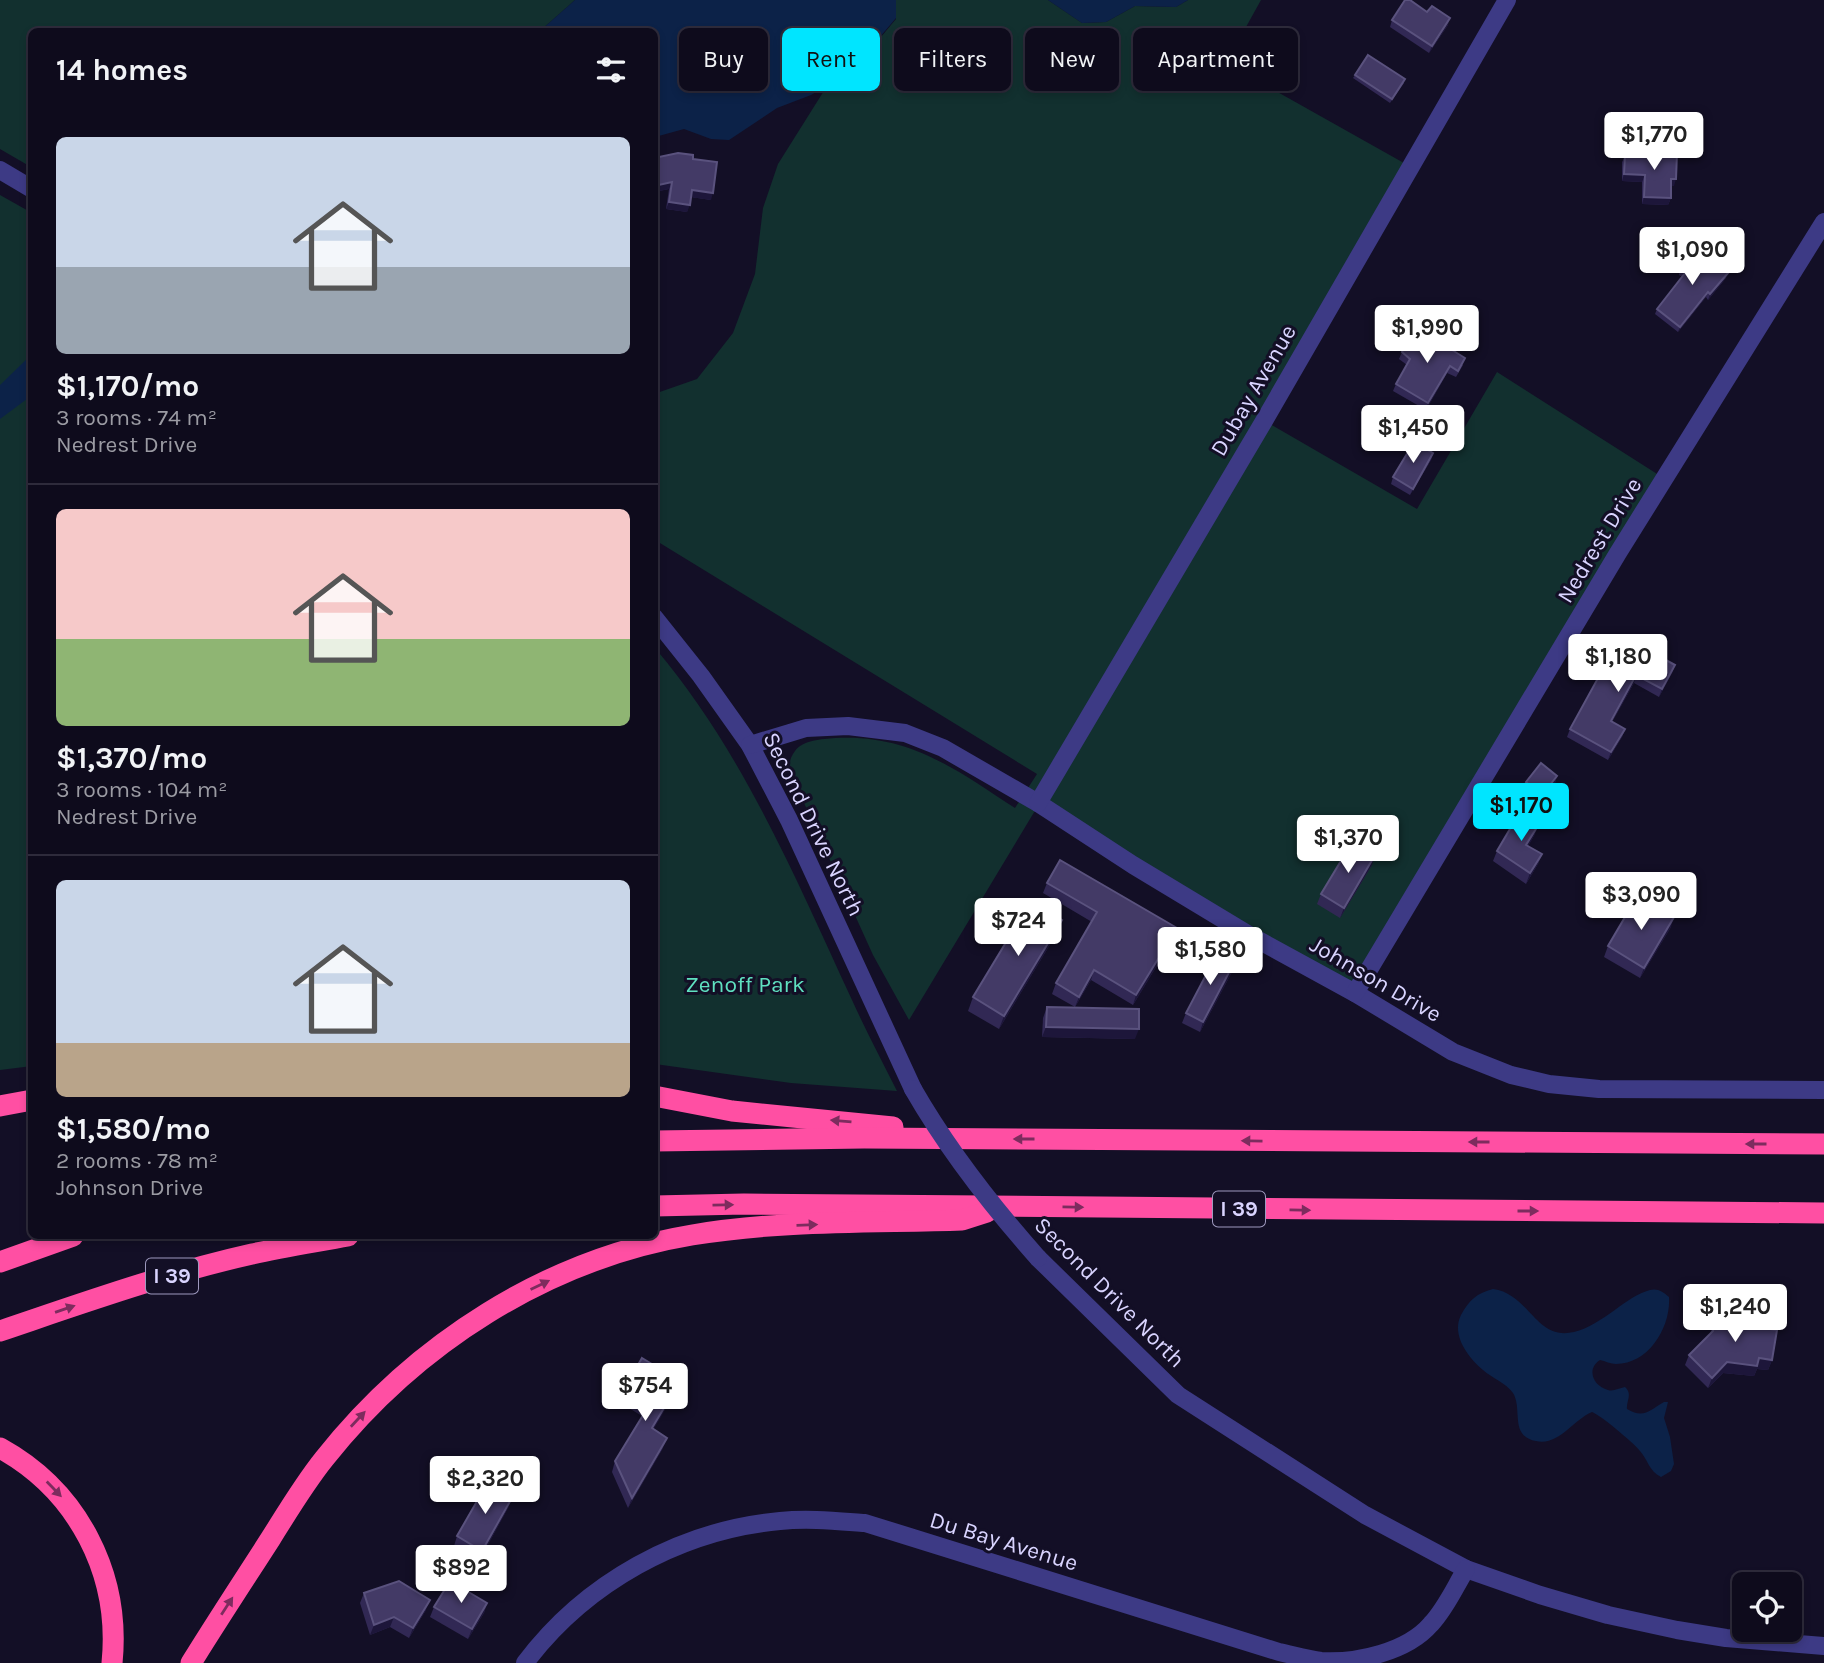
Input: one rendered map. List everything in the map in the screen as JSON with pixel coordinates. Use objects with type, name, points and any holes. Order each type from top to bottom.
[{"type":"highway","points":[[658,1097],[732,1111],[885,1125],[932,1139]]},
{"type":"highway","points":[[0,1105],[28,1101]]},
{"type":"highway","points":[[658,1141],[932,1139],[1824,1144]]},
{"type":"highway","name":"I 39","points":[[658,1206],[744,1204],[1824,1213]]},
{"type":"highway","points":[[191,1663],[303,1488],[348,1430],[375,1401],[421,1360],[453,1335],[521,1294],[603,1257],[691,1235],[759,1227],[962,1220],[1005,1206]]},
{"type":"highway","points":[[0,1262],[65,1239]]},
{"type":"highway","name":"I 39","points":[[0,1331],[173,1275],[251,1254],[332,1239]]},
{"type":"highway","points":[[0,1448],[36,1471],[58,1492],[95,1548],[111,1604],[114,1642],[112,1663]]},
{"type":"street","name":"Dubay Avenue","points":[[1038,803],[1264,421],[1507,0]]},
{"type":"street","points":[[0,170],[28,187]]},
{"type":"street","name":"Nedrest Drive","points":[[1355,993],[1618,553],[1824,222]]},
{"type":"street","name":"Second Drive North","points":[[658,622],[701,676],[750,746],[789,820],[913,1089],[952,1152],[1038,1258],[1178,1395],[1365,1516],[1466,1569],[1608,1615],[1654,1625],[1727,1638],[1824,1646]]},
{"type":"street","name":"Johnson Drive","points":[[750,746],[806,729],[848,726],[905,733],[943,748],[1038,803],[1214,914],[1453,1052],[1482,1065],[1549,1084],[1599,1089],[1824,1090]]},
{"type":"street","name":"Du Bay Avenue","points":[[525,1663],[563,1620],[599,1590],[632,1568],[696,1539],[741,1527],[780,1521],[819,1519],[865,1523],[1279,1653],[1322,1661],[1369,1657],[1392,1650],[1412,1639],[1430,1626],[1442,1611],[1466,1569]]},
{"type":"green space","points":[[0,0],[575,0],[543,28],[28,28],[28,165],[0,149]]},
{"type":"green space","points":[[896,0],[1048,0],[1082,23],[1106,22],[1135,6],[1176,7],[1188,0],[1261,0],[1245,28],[1133,28],[1133,91],[1276,91],[1411,167],[1265,421],[1417,509],[1497,372],[1665,479],[1355,993],[1039,804],[909,1020],[873,955],[794,784],[789,767],[792,756],[803,744],[819,740],[862,738],[886,742],[931,757],[1015,808],[1037,774],[658,542],[658,393],[697,379],[733,333],[755,274],[763,208],[778,164],[824,91],[880,91],[880,38],[896,19]]},
{"type":"green space","points":[[0,195],[28,211],[28,1066],[0,1070]]},
{"type":"green space","name":"Zenoff Park","points":[[658,652],[715,730],[765,817],[897,1091],[791,1083],[658,1064]]},
{"type":"water","points":[[575,0],[896,0],[896,18],[880,37],[880,28],[782,28],[782,91],[818,91],[777,108],[729,140],[711,139],[684,129],[658,136],[658,28],[543,28]]},
{"type":"water","points":[[1048,0],[1188,0],[1176,7],[1135,6],[1106,22],[1082,23]]},
{"type":"water","points":[[28,358],[28,398],[0,419],[0,385]]},
{"type":"water","points":[[1493,1289],[1516,1299],[1541,1324],[1561,1333],[1585,1328],[1632,1298],[1650,1290],[1658,1290],[1669,1297],[1669,1308],[1662,1331],[1648,1351],[1628,1362],[1614,1364],[1600,1360],[1592,1372],[1595,1381],[1603,1388],[1612,1391],[1625,1387],[1629,1395],[1627,1409],[1633,1412],[1647,1412],[1668,1402],[1664,1418],[1674,1464],[1671,1471],[1661,1477],[1657,1475],[1637,1447],[1592,1412],[1552,1440],[1536,1441],[1522,1434],[1513,1393],[1477,1365],[1463,1345],[1458,1330],[1458,1323],[1467,1305],[1478,1295]]},
{"type":"building","points":[[1405,0],[1410,0],[1427,12],[1432,6],[1450,18],[1432,46],[1392,20]]},
{"type":"building","points":[[1368,55],[1405,79],[1392,99],[1355,75]]},
{"type":"building","points":[[678,153],[693,155],[693,159],[717,162],[713,193],[692,190],[690,205],[669,202],[672,182],[658,185],[658,157]]},
{"type":"building","points":[[1648,153],[1677,153],[1676,179],[1671,179],[1671,198],[1644,197],[1645,175],[1624,174],[1625,156],[1648,156]]},
{"type":"building","points":[[1698,248],[1728,273],[1710,294],[1708,292],[1680,327],[1657,309],[1685,273],[1680,269]]},
{"type":"building","points":[[1415,327],[1465,358],[1458,371],[1450,366],[1428,403],[1396,384],[1410,359],[1402,352]]},
{"type":"building","points":[[1414,442],[1433,453],[1413,489],[1393,477]]},
{"type":"building","points":[[1631,641],[1675,665],[1662,689],[1636,675],[1611,721],[1625,729],[1611,752],[1570,729],[1603,669],[1613,674]]},
{"type":"building","points":[[1541,763],[1557,776],[1542,795],[1526,782]]},
{"type":"building","points":[[1520,812],[1539,824],[1526,845],[1542,854],[1530,873],[1497,851]]},
{"type":"building","points":[[1353,841],[1375,855],[1344,908],[1321,894]]},
{"type":"building","points":[[1060,860],[1177,928],[1136,995],[1094,970],[1079,997],[1056,983],[1097,912],[1047,883]]},
{"type":"building","points":[[1638,895],[1674,917],[1644,968],[1608,946]]},
{"type":"building","points":[[1031,901],[1062,920],[1004,1016],[973,997]]},
{"type":"building","points":[[1218,952],[1235,961],[1203,1022],[1186,1013]]},
{"type":"building","points":[[1047,1007],[1139,1009],[1139,1029],[1046,1027]]},
{"type":"building","points":[[1727,1311],[1739,1322],[1753,1314],[1763,1328],[1777,1330],[1772,1360],[1759,1358],[1757,1366],[1727,1362],[1712,1378],[1689,1355],[1713,1331],[1715,1319]]},
{"type":"building","points":[[642,1358],[680,1381],[652,1428],[667,1438],[632,1498],[615,1461],[648,1407],[623,1391]]},
{"type":"building","points":[[488,1482],[513,1496],[482,1551],[457,1536]]},
{"type":"building","points":[[399,1581],[430,1600],[413,1628],[394,1617],[374,1625],[364,1593]]},
{"type":"building","points":[[450,1581],[487,1603],[472,1629],[434,1607]]}]
